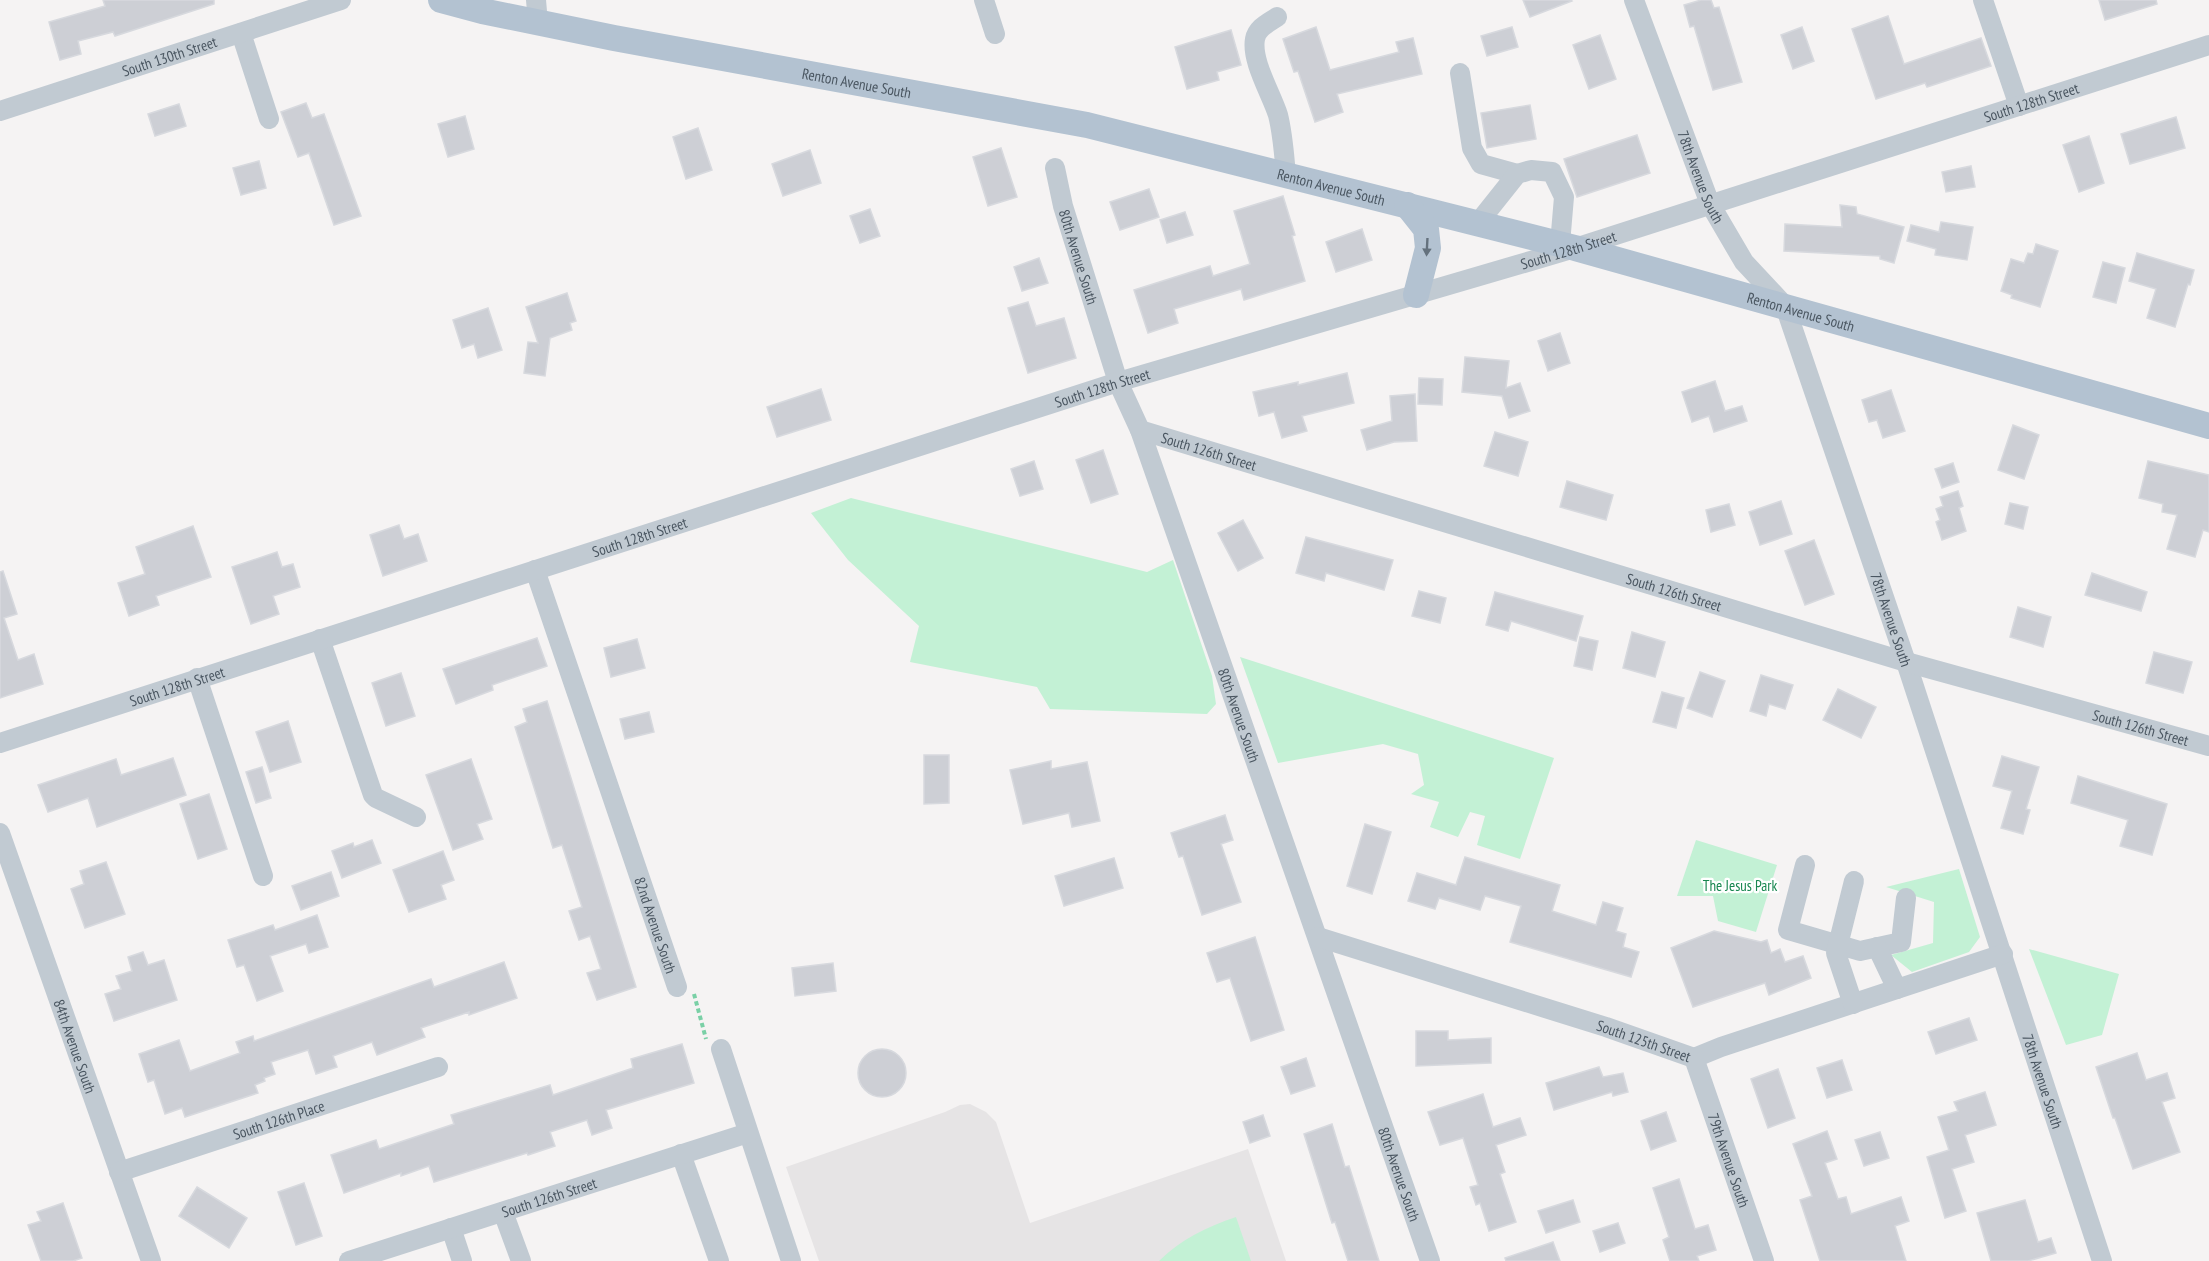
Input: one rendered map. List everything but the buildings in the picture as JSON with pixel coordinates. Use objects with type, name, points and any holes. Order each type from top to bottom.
[{"type":"main road","name":"Renton Avenue South","points":[[441,0],[537,11],[1087,125],[1567,246],[2209,426]]},
{"type":"main road","points":[[1407,205],[1426,229],[1428,248],[1416,295]]},
{"type":"street","name":"South 130th Street","points":[[0,111],[341,0]]},
{"type":"street","points":[[984,0],[995,33]]},
{"type":"street","name":"78th Avenue South","points":[[1634,0],[1710,204],[1744,262],[1785,306],[2003,954],[2102,1261]]},
{"type":"street","points":[[1983,0],[2019,106]]},
{"type":"street","points":[[1277,16],[1259,29],[1255,47],[1283,138],[1286,175]]},
{"type":"street","points":[[241,33],[269,119]]},
{"type":"street","name":"South 128th Street","points":[[0,743],[1118,382],[1416,295],[2209,45]]},
{"type":"street","points":[[1460,73],[1472,148],[1481,164],[1517,174],[1531,170],[1552,172],[1564,197],[1567,246]]},
{"type":"street","name":"80th Avenue South","points":[[1055,168],[1063,206],[1118,382],[1140,430],[1430,1261]]},
{"type":"street","points":[[1478,224],[1517,174]]},
{"type":"street","name":"South 126th Street","points":[[1140,430],[1906,662],[2209,746]]},
{"type":"street","name":"82nd Avenue South","points":[[535,570],[621,816],[677,987]]},
{"type":"street","points":[[320,639],[373,795],[416,817]]},
{"type":"street","points":[[197,678],[263,876]]},
{"type":"street","name":"84th Avenue South","points":[[0,833],[6,868],[151,1261]]},
{"type":"street","points":[[1805,865],[1788,930],[1860,951],[1901,942],[1906,898]]},
{"type":"street","points":[[1852,1004],[1836,953],[1854,881]]},
{"type":"street","name":"South 125th Street","points":[[1318,937],[1606,1027],[1694,1058],[1721,1047],[2003,954]]},
{"type":"street","points":[[1877,947],[1897,989]]},
{"type":"street","points":[[721,1049],[791,1261]]},
{"type":"street","name":"79th Avenue South","points":[[1694,1058],[1764,1261]]},
{"type":"street","name":"South 126th Place","points":[[119,1172],[438,1067]]},
{"type":"street","name":"South 126th Street","points":[[349,1261],[748,1133]]},
{"type":"street","points":[[681,1154],[719,1261]]},
{"type":"street","points":[[503,1212],[521,1261]]},
{"type":"street","points":[[451,1228],[462,1261]]},
{"type":"path","name":"82nd Avenue South","points":[[677,987],[692,988],[707,1042],[721,1049]]},
{"type":"shaded area","points":[[970,1104],[986,1112],[996,1122],[1030,1223],[1248,1149],[1286,1261],[819,1261],[786,1167],[960,1105]]},
{"type":"green space","points":[[851,498],[1147,572],[1173,560],[1212,676],[1216,704],[1207,714],[1050,709],[1037,687],[910,662],[919,626],[848,560],[811,513]]},
{"type":"green space","points":[[1240,657],[1554,758],[1520,859],[1477,845],[1485,816],[1470,812],[1458,837],[1430,827],[1439,802],[1411,794],[1424,785],[1418,754],[1383,744],[1278,763]]},
{"type":"green space","name":"The Jesus Park","points":[[1696,840],[1777,865],[1756,932],[1718,921],[1713,896],[1677,896]]},
{"type":"green space","points":[[1959,869],[1980,937],[1969,952],[1912,972],[1891,955],[1933,943],[1934,902],[1886,887]]},
{"type":"green space","points":[[2029,949],[2119,974],[2102,1035],[2066,1045]]},
{"type":"green space","points":[[1236,1217],[1251,1261],[1159,1261],[1176,1246],[1195,1234]]}]
